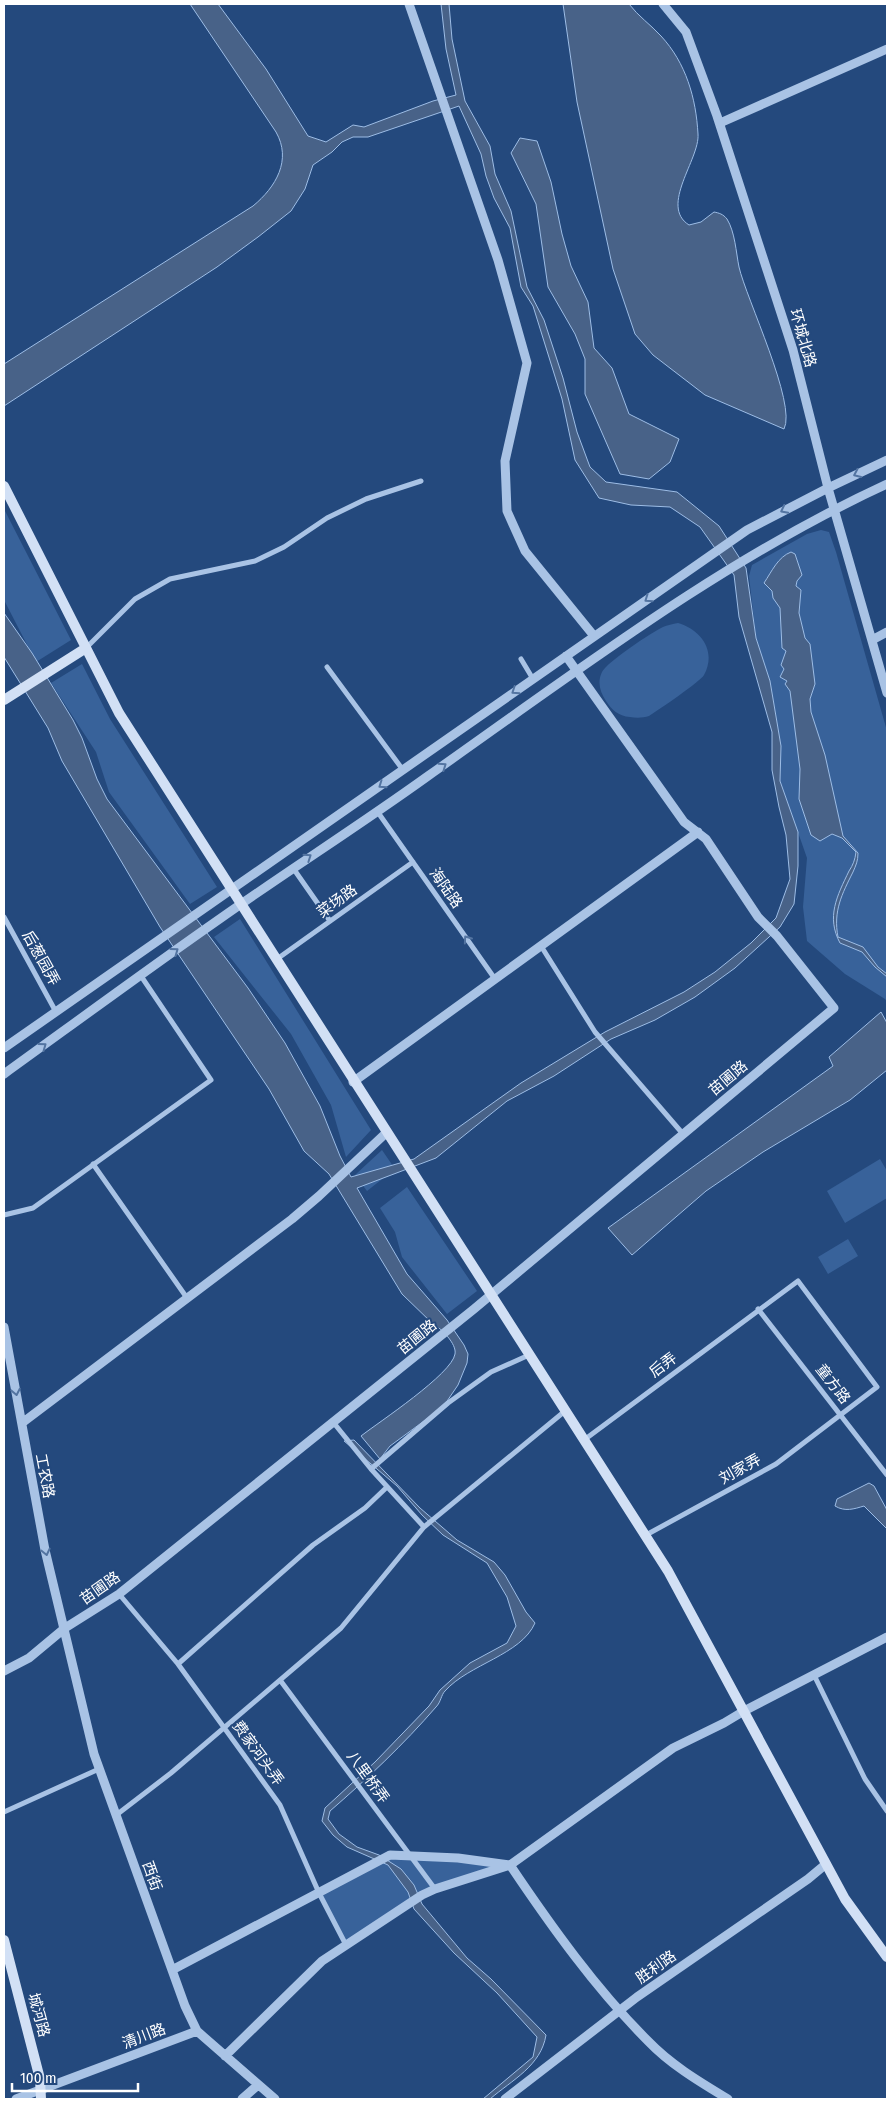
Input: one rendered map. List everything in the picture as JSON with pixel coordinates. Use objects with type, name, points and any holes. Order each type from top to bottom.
[{"type":"main road","points":[[4,486],[119,713],[353,1082],[668,1571],[845,1899],[887,1957]]},
{"type":"main road","points":[[4,700],[86,648]]},
{"type":"main road","name":"城河路","points":[[4,1940],[41,2095]]},
{"type":"street","points":[[409,4],[495,251],[527,363],[505,461],[507,511],[525,551],[594,636]]},
{"type":"street","name":"环城北路","points":[[663,4],[686,32],[720,124],[793,350],[828,488],[887,693]]},
{"type":"street","points":[[720,124],[887,50]]},
{"type":"street","points":[[4,1048],[747,530],[887,460]]},
{"type":"street","points":[[86,648],[135,599],[170,579],[255,561],[284,546],[327,518],[366,499],[421,481]]},
{"type":"street","points":[[4,1074],[293,868],[576,671],[749,556],[834,508],[887,484]]},
{"type":"street","points":[[872,640],[887,632]]},
{"type":"street","points":[[353,1082],[698,832],[684,822],[566,656]]},
{"type":"street","points":[[520,659],[533,679]]},
{"type":"street","points":[[327,667],[403,770]]},
{"type":"street","name":"海陆路","points":[[377,811],[495,979]]},
{"type":"street","name":"苗圃路","points":[[4,1670],[29,1658],[65,1628],[118,1594],[491,1294],[834,1008],[777,936],[758,917],[706,839],[698,832]]},
{"type":"street","name":"菜场路","points":[[276,960],[413,862]]},
{"type":"street","points":[[293,868],[330,921]]},
{"type":"street","name":"后葱园弄","points":[[4,917],[56,1012]]},
{"type":"street","points":[[540,946],[595,1032],[610,1046],[683,1134]]},
{"type":"street","points":[[4,1215],[33,1208],[211,1080],[141,976]]},
{"type":"street","points":[[22,1423],[292,1219],[386,1133]]},
{"type":"street","points":[[93,1164],[187,1298]]},
{"type":"street","name":"后弄","points":[[584,1440],[798,1282],[877,1386],[841,1415]]},
{"type":"street","name":"童方路","points":[[758,1310],[887,1475]]},
{"type":"street","name":"工农路","points":[[4,1327],[45,1550],[65,1628]]},
{"type":"street","points":[[371,1469],[448,1403],[490,1372],[529,1355]]},
{"type":"street","points":[[115,1816],[171,1773],[341,1628],[424,1527],[565,1411]]},
{"type":"street","name":"刘家弄","points":[[645,1536],[776,1464],[841,1415]]},
{"type":"street","points":[[333,1422],[371,1469],[424,1527]]},
{"type":"street","points":[[178,1664],[313,1545],[365,1508],[387,1487]]},
{"type":"street","name":"费家河头弄","points":[[118,1594],[178,1664],[280,1805],[319,1893],[346,1946]]},
{"type":"street","name":"西街","points":[[65,1628],[98,1769],[185,2006],[197,2031],[275,2099]]},
{"type":"street","points":[[225,2056],[322,1961],[422,1895],[510,1865],[673,1748],[887,1637]]},
{"type":"street","points":[[814,1675],[865,1779],[887,1811]]},
{"type":"street","name":"八里桥弄","points":[[280,1680],[435,1889]]},
{"type":"street","points":[[4,1812],[98,1769]]},
{"type":"street","points":[[172,1970],[390,1855],[458,1858],[510,1865],[538,1907],[620,2010],[656,2048],[689,2075],[728,2099]]},
{"type":"street","name":"胜利路","points":[[505,2099],[620,2010],[808,1879],[826,1864]]},
{"type":"street","name":"清川路","points":[[16,2099],[41,2095],[197,2031]]},
{"type":"street","points":[[242,2099],[258,2085]]},
{"type":"shaded area","points":[[190,4],[218,4],[266,69],[308,136],[326,142],[353,125],[364,127],[433,101],[456,95],[446,49],[441,4],[449,4],[452,39],[465,101],[490,146],[495,174],[511,211],[527,287],[544,320],[563,378],[577,432],[590,467],[606,482],[677,492],[719,526],[746,568],[756,638],[770,681],[781,746],[780,781],[798,832],[798,866],[794,904],[780,927],[735,968],[695,997],[655,1020],[611,1039],[554,1076],[507,1101],[436,1158],[357,1188],[407,1274],[447,1320],[468,1354],[467,1363],[458,1385],[443,1407],[390,1446],[380,1459],[361,1436],[414,1397],[442,1373],[451,1363],[455,1354],[454,1346],[440,1329],[402,1294],[329,1174],[304,1151],[269,1089],[160,927],[62,761],[48,728],[4,657],[4,613],[32,653],[73,720],[107,799],[248,988],[285,1043],[320,1106],[340,1156],[351,1177],[414,1159],[521,1083],[605,1032],[684,992],[715,972],[751,943],[776,918],[790,879],[786,835],[772,770],[772,732],[739,617],[734,575],[700,527],[670,507],[631,505],[599,498],[575,460],[562,399],[533,306],[521,287],[510,228],[494,198],[481,154],[459,106],[368,137],[353,137],[342,142],[332,152],[313,165],[305,189],[291,211],[258,237],[217,267],[4,406],[4,364],[253,206],[275,182],[282,163],[281,142]]},
{"type":"shaded area","points":[[563,4],[629,4],[670,46],[683,69],[695,107],[698,134],[697,144],[679,194],[678,206],[681,217],[689,225],[701,222],[714,212],[724,216],[730,224],[743,282],[777,375],[786,416],[784,429],[705,395],[653,355],[635,334],[613,269],[577,102]]},
{"type":"shaded area","points":[[520,138],[537,141],[551,182],[571,266],[588,302],[594,348],[612,368],[629,414],[679,439],[670,462],[649,479],[620,474],[585,394],[585,359],[575,334],[548,287],[536,204],[511,153]]},
{"type":"shaded area","points":[[4,509],[71,640],[36,662],[4,600]]},
{"type":"shaded area","points":[[821,530],[829,532],[836,552],[887,731],[887,1002],[845,974],[807,941],[803,907],[807,858],[780,781],[781,746],[770,681],[756,638],[749,576],[752,565],[807,534]]},
{"type":"shaded area","points":[[791,552],[795,554],[802,575],[797,581],[796,586],[801,590],[799,613],[805,638],[810,644],[815,684],[810,699],[811,712],[825,755],[843,836],[858,853],[856,865],[839,903],[837,919],[838,937],[863,947],[878,967],[887,974],[887,977],[862,952],[840,943],[836,933],[834,915],[837,898],[854,862],[856,852],[842,838],[832,834],[820,841],[811,835],[799,799],[800,769],[790,691],[785,684],[787,681],[780,677],[784,669],[781,665],[786,651],[782,648],[780,608],[773,598],[772,591],[764,583],[779,561]]},
{"type":"shaded area","points":[[678,623],[700,636],[708,650],[708,666],[704,675],[649,716],[632,717],[616,712],[606,701],[601,691],[599,683],[602,672],[621,655],[650,635],[665,626]]},
{"type":"shaded area","points":[[82,664],[110,719],[217,887],[190,904],[109,792],[96,752],[51,683]]},
{"type":"shaded area","points":[[240,919],[371,1130],[346,1157],[331,1105],[291,1034],[214,937]]},
{"type":"shaded area","points":[[881,1012],[887,1023],[887,1070],[850,1100],[763,1152],[706,1191],[632,1255],[608,1228],[833,1066],[829,1057]]},
{"type":"shaded area","points":[[382,1150],[395,1169],[367,1191],[355,1175]]},
{"type":"shaded area","points":[[880,1159],[887,1171],[887,1198],[845,1223],[827,1191]]},
{"type":"shaded area","points":[[407,1187],[477,1291],[447,1314],[402,1257],[395,1232],[380,1208]]},
{"type":"shaded area","points":[[848,1239],[858,1256],[828,1274],[818,1257]]},
{"type":"shaded area","points":[[354,1440],[420,1508],[457,1540],[494,1562],[505,1575],[526,1612],[535,1623],[528,1634],[518,1643],[467,1673],[445,1691],[438,1705],[424,1721],[385,1761],[330,1811],[328,1819],[339,1834],[357,1847],[379,1855],[401,1869],[414,1885],[422,1904],[467,1958],[491,1979],[546,2035],[543,2046],[532,2064],[490,2099],[483,2099],[533,2057],[537,2037],[497,1993],[454,1953],[414,1909],[408,1892],[388,1865],[347,1847],[333,1835],[322,1821],[325,1808],[375,1762],[429,1706],[440,1690],[470,1663],[507,1643],[516,1626],[507,1597],[487,1563],[443,1535],[422,1515],[397,1486],[344,1441]]},
{"type":"shaded area","points":[[869,1483],[874,1486],[887,1510],[887,1529],[864,1506],[846,1509],[835,1506],[837,1499]]},
{"type":"shaded area","points":[[390,1855],[510,1865],[435,1889],[346,1945],[319,1893]]}]
